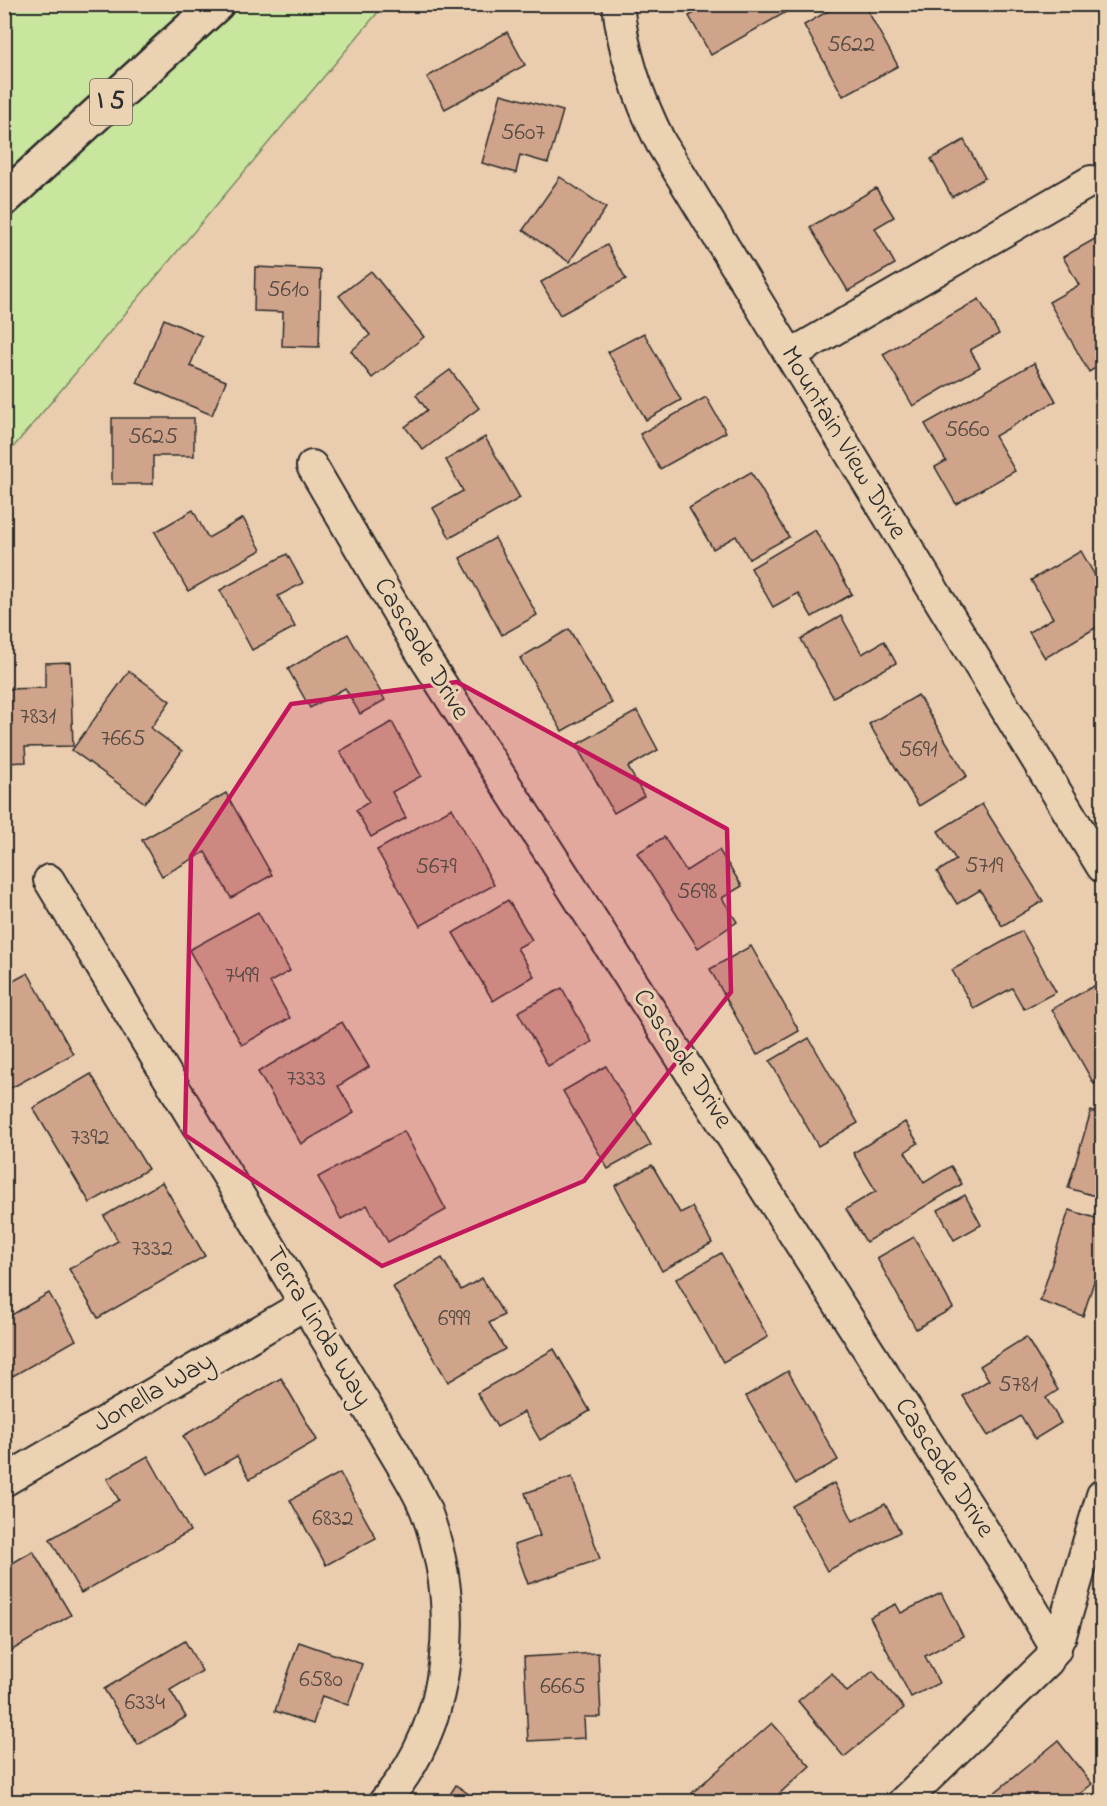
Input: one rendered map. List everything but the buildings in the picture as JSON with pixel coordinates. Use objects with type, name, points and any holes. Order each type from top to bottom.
[{"type":"highway","name":"I 5","points":[[4,199],[217,4]]},
{"type":"street","name":"Mountain View Drive","points":[[618,4],[634,79],[653,127],[1102,867]]},
{"type":"street","points":[[790,355],[1091,181]]},
{"type":"street","name":"Cascade Drive","points":[[312,466],[419,649],[1015,1579],[1056,1649]]},
{"type":"street","name":"Terra Linda Way","points":[[49,880],[384,1435],[425,1509],[441,1560],[447,1605],[447,1643],[438,1704],[417,1754],[398,1785],[384,1802]]},
{"type":"street","name":"Jonella Way","points":[[4,1481],[304,1305]]},
{"type":"street","points":[[903,1802],[1016,1695],[1056,1649],[1102,1495]]},
{"type":"highlighted area","points":[[457,682],[727,829],[731,992],[584,1181],[382,1266],[185,1135],[191,856],[291,704]]},
{"type":"green space","points":[[5,5],[384,5],[5,457]]}]
